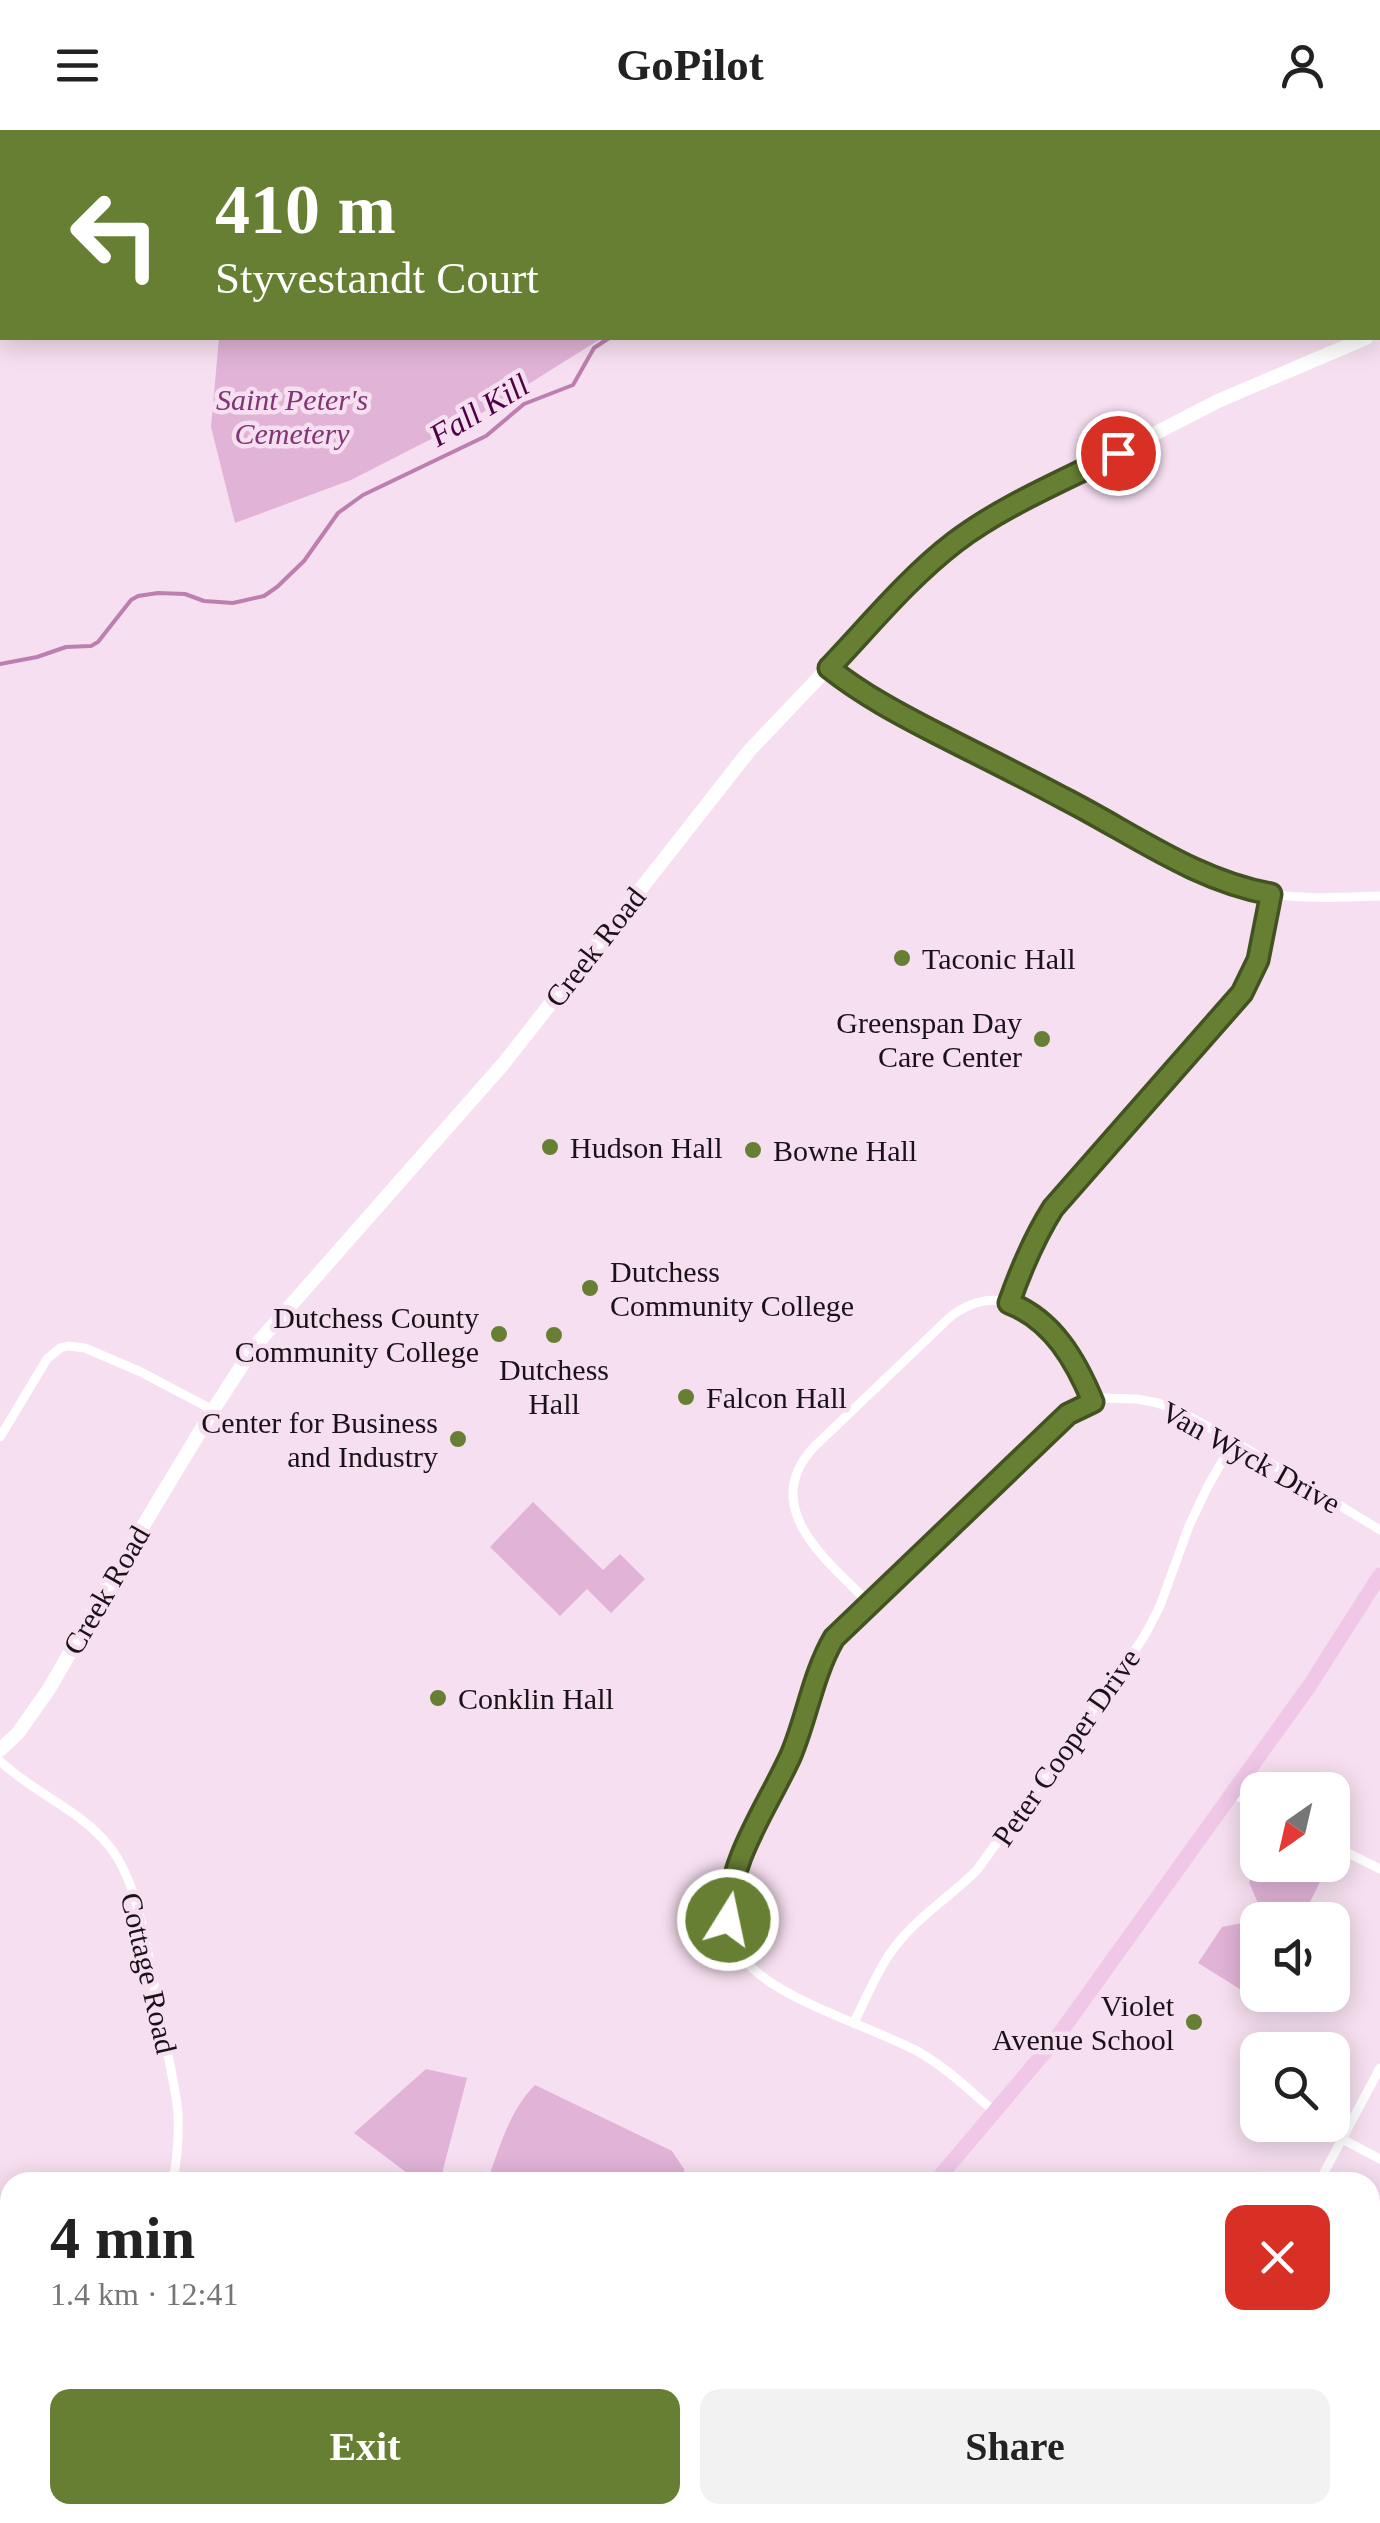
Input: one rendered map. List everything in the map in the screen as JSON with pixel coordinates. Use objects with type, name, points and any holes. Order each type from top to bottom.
[{"type":"main road","points":[[944,2172],[1055,2040],[1310,1685],[1380,1575]]},
{"type":"street","name":"Creek Road","points":[[0,1750],[18,1733],[49,1689],[212,1410],[278,1317],[504,1063],[737,765],[918,574],[976,528],[1218,402],[1361,340]]},
{"type":"street","points":[[829,668],[882,704],[1224,883],[1271,894],[1325,898],[1380,896]]},
{"type":"street","points":[[1009,1303],[1030,1248],[1053,1208],[1247,986],[1258,960],[1271,894]]},
{"type":"street","points":[[870,1604],[800,1526],[794,1500],[798,1470],[814,1447],[966,1306],[1009,1303],[1029,1310],[1055,1336],[1081,1374],[1093,1402],[1068,1414],[870,1604],[834,1638],[791,1754],[742,1852],[728,1898],[732,1938],[742,1958],[759,1974],[781,1989],[915,2050],[996,2112]]},
{"type":"street","points":[[0,1437],[48,1359],[68,1346],[86,1348],[141,1372],[212,1410]]},
{"type":"street","name":"Van Wyck Drive","points":[[1093,1402],[1104,1398],[1137,1399],[1183,1413],[1380,1530]]},
{"type":"street","name":"Peter Cooper Drive","points":[[854,2022],[892,1950],[977,1870],[1125,1666],[1160,1606],[1189,1526],[1234,1441]]},
{"type":"street","name":"Cottage Road","points":[[0,1761],[98,1834],[113,1850],[128,1878],[176,2095],[178,2138],[173,2172]]},
{"type":"street","points":[[1232,1794],[1240,1798]]},
{"type":"street","points":[[1350,1854],[1380,1869]]},
{"type":"street","points":[[1350,2124],[1380,2068]]},
{"type":"street","points":[[1324,2172],[1340,2142]]},
{"type":"street","points":[[1348,2142],[1380,2159]]},
{"type":"green space","name":"Saint Peter's Cemetery","points":[[219,340],[599,340],[482,413],[351,480],[235,523],[211,427]]},
{"type":"green space","points":[[533,1502],[603,1570],[620,1554],[645,1579],[611,1613],[587,1589],[560,1616],[490,1547]]},
{"type":"green space","points":[[1249,1882],[1320,1882],[1310,1902],[1257,1902]]},
{"type":"green space","points":[[1240,1924],[1240,1989],[1198,1963],[1222,1927]]},
{"type":"green space","points":[[426,2069],[467,2078],[442,2172],[406,2172],[354,2133]]},
{"type":"green space","points":[[535,2085],[672,2151],[684,2172],[491,2172],[512,2118]]},
{"type":"waterway","name":"Fall Kill","points":[[0,664],[66,647],[91,646],[138,596],[185,594],[204,601],[233,603],[264,596],[304,561],[338,513],[363,495],[486,436],[524,404],[573,385],[594,348],[606,340]]},
{"type":"place","name":"Taconic Hall","points":[[902,958]]},
{"type":"place","name":"Greenspan Day Care Center","points":[[1042,1039]]},
{"type":"place","name":"Hudson Hall","points":[[550,1147]]},
{"type":"place","name":"Bowne Hall","points":[[753,1150]]},
{"type":"place","name":"Dutchess Community College","points":[[590,1288]]},
{"type":"place","name":"Dutchess County Community College","points":[[499,1334]]},
{"type":"place","name":"Dutchess Hall","points":[[554,1335]]},
{"type":"place","name":"Falcon Hall","points":[[686,1397]]},
{"type":"place","name":"Center for Business and Industry","points":[[458,1439]]},
{"type":"place","name":"Conklin Hall","points":[[438,1698]]},
{"type":"place","name":"Violet Avenue School","points":[[1194,2022]]},
{"type":"route","points":[[728,1920],[728,1898],[742,1852],[791,1754],[820,1667],[834,1638],[1068,1414],[1093,1402],[1081,1374],[1042,1320],[1009,1303],[1018,1278],[1053,1208],[1242,993],[1258,960],[1271,894],[1239,888],[1192,868],[882,704],[829,668],[918,574],[954,543],[1005,510],[1118,453]]}]
